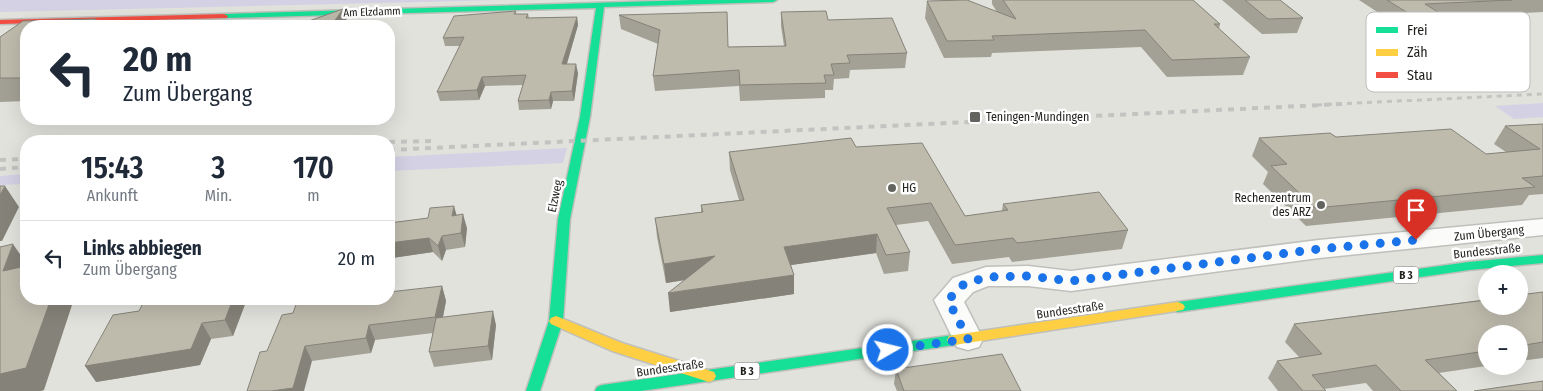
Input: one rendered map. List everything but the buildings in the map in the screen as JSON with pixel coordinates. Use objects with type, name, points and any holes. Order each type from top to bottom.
[{"type":"street","name":"Am Elzdamm","points":[[67,20],[773,0]]},
{"type":"street","name":"Elzweg","points":[[533,391],[546,357],[556,320],[564,219],[584,122],[600,4]]},
{"type":"street","name":"Am Elzdamm","points":[[0,22],[20,21]]},
{"type":"street","name":"Zum Übergang","points":[[968,339],[948,300],[963,285],[986,277],[1028,276],[1071,281],[1319,249],[1543,227]]},
{"type":"street","name":"Bundesstraße","points":[[602,391],[1469,266],[1543,259]]},
{"type":"street","points":[[556,320],[617,347],[709,376]]},
{"type":"shaded area","points":[[0,0],[503,0],[0,12]]},
{"type":"shaded area","points":[[1543,103],[1543,117],[1514,119],[1495,106]]},
{"type":"shaded area","points":[[567,148],[563,163],[395,171],[395,157]]},
{"type":"shaded area","points":[[20,174],[20,184],[0,185],[0,176]]},
{"type":"railway","points":[[1317,105],[1543,94]]},
{"type":"railway","points":[[395,150],[1342,104]]},
{"type":"railway","points":[[395,142],[431,141]]},
{"type":"railway","points":[[0,160],[20,159]]},
{"type":"railway","points":[[0,169],[20,167]]},
{"type":"traffic: fast","points":[[224,16],[773,0]]},
{"type":"traffic: fast","points":[[533,391],[556,321],[564,219],[585,117],[600,4]]},
{"type":"traffic: fast","points":[[1178,307],[1469,266],[1543,259]]},
{"type":"traffic: fast","points":[[602,391],[954,340]]},
{"type":"traffic: slow","points":[[954,340],[1178,307]]},
{"type":"traffic: slow","points":[[556,321],[617,347],[709,376]]},
{"type":"traffic: jam","points":[[75,20],[224,16]]},
{"type":"traffic: jam","points":[[0,22],[20,21]]},
{"type":"place","name":"Teningen-Mundingen","points":[[975,117]]},
{"type":"place","name":"HG","points":[[892,188]]},
{"type":"place","name":"Rechenzentrum des ARZ","points":[[1321,205]]},
{"type":"route","points":[[888,350],[968,339],[948,300],[963,285],[986,277],[1028,276],[1071,281],[1182,265],[1416,240]]}]
